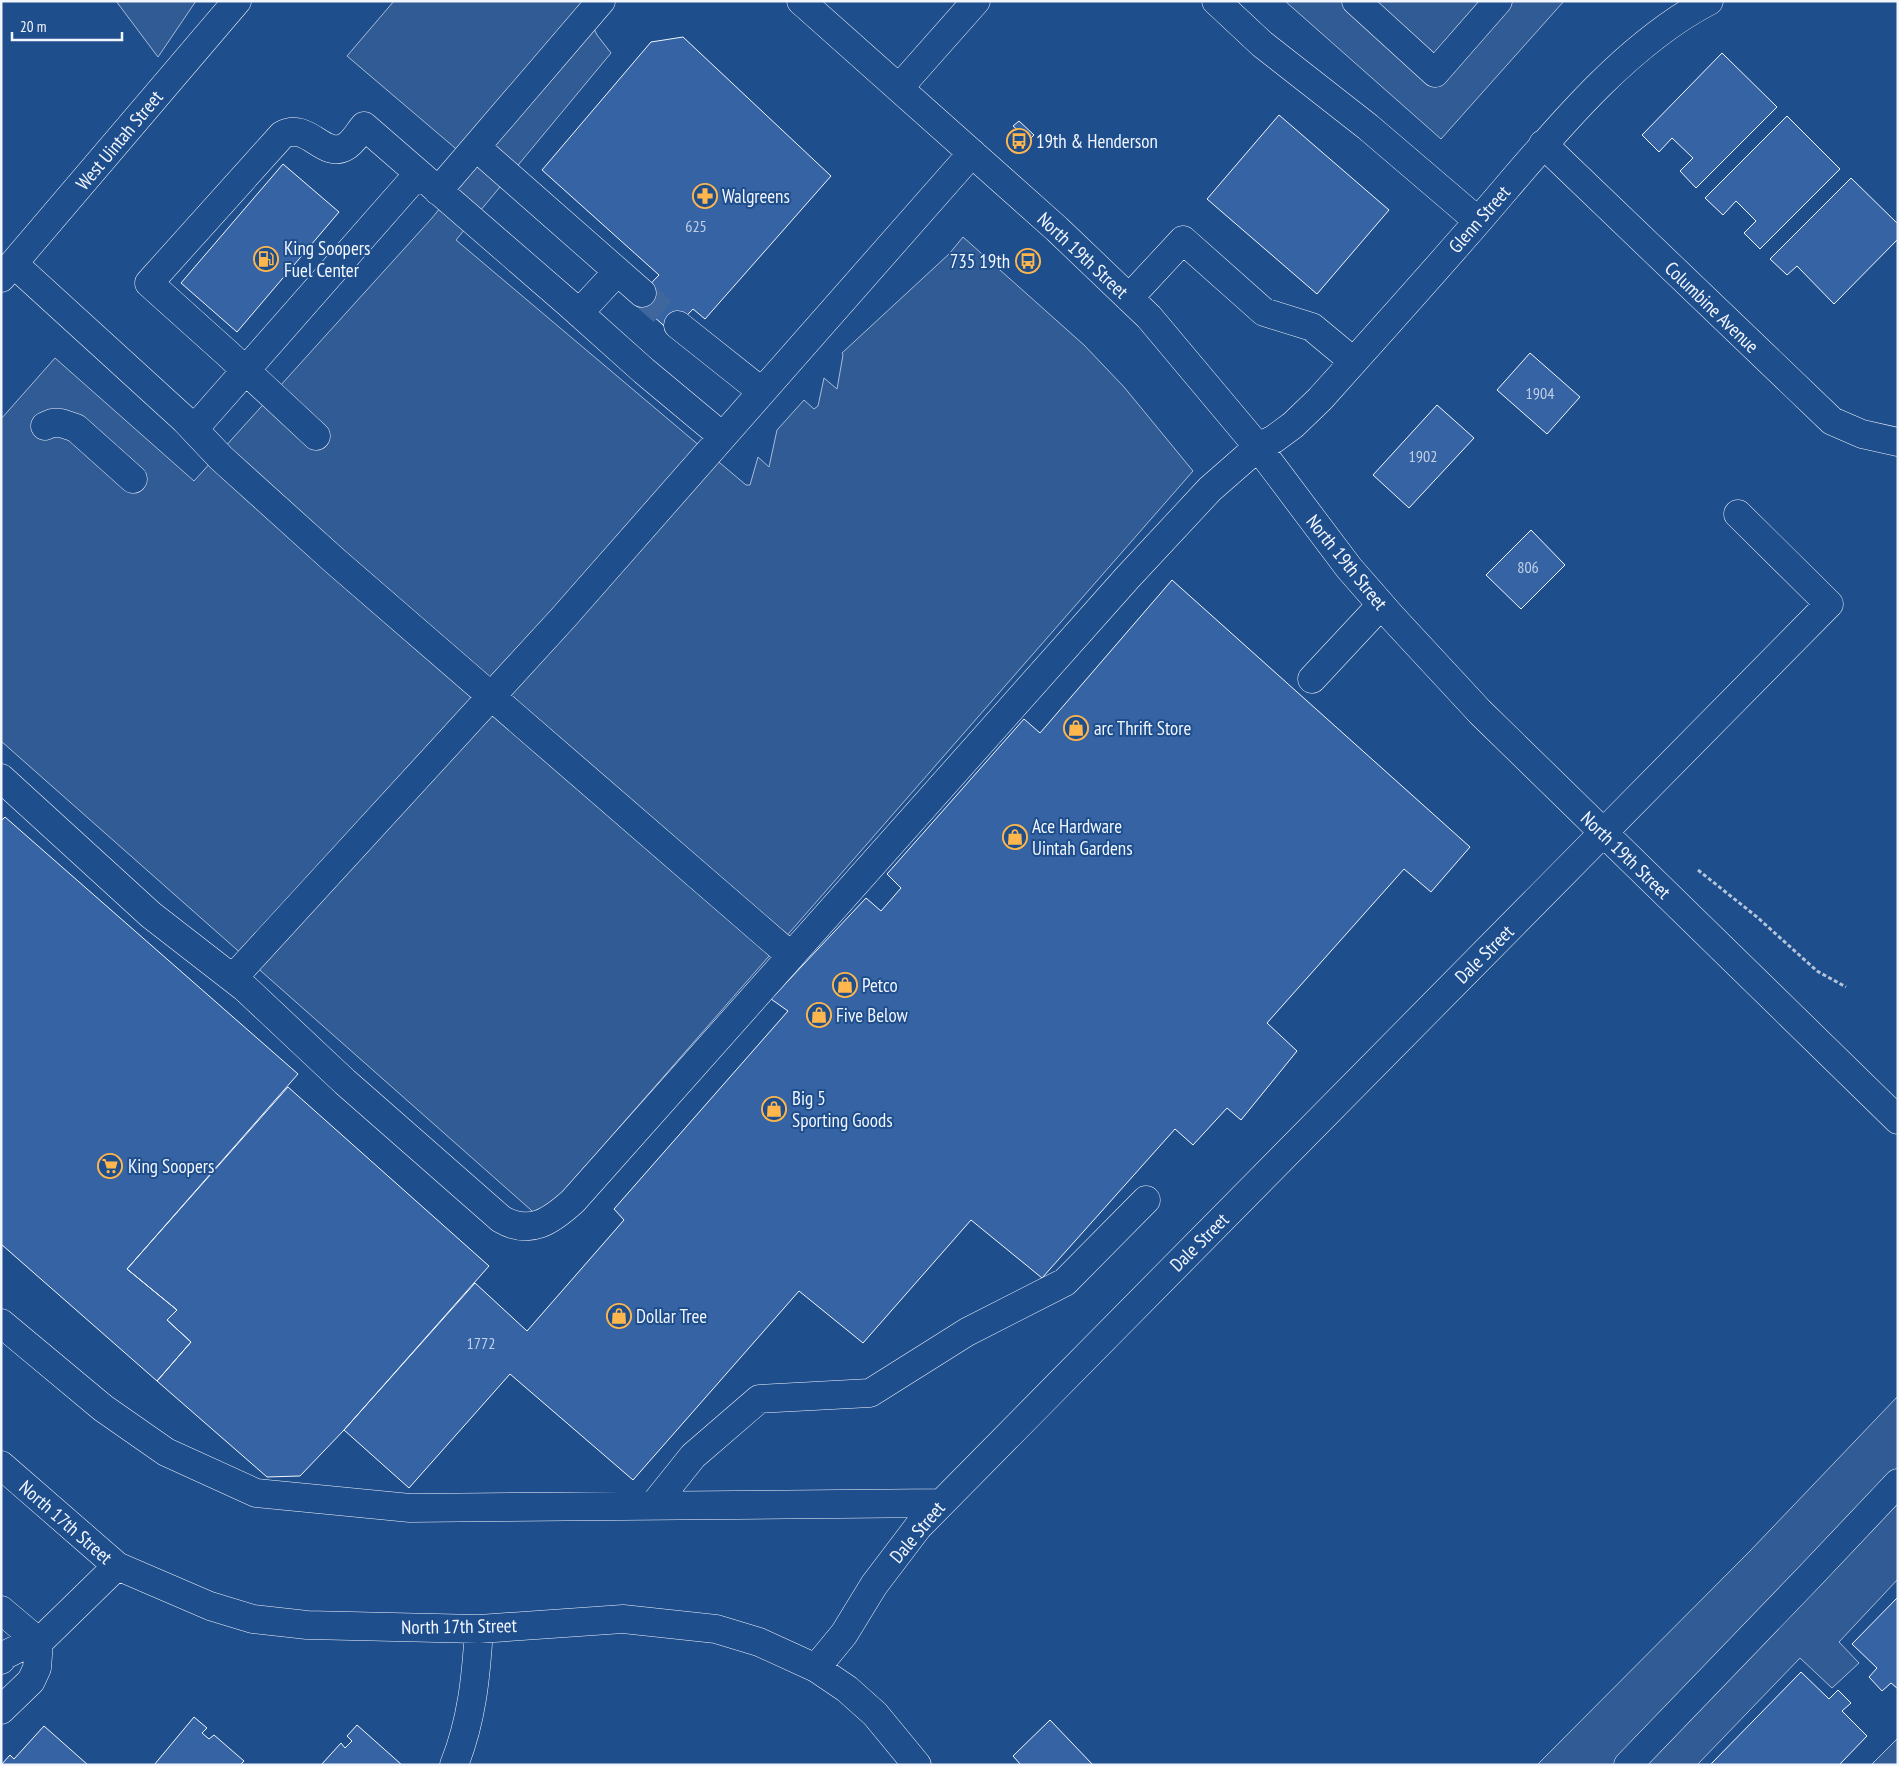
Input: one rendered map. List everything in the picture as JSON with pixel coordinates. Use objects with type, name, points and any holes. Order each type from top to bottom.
[{"type":"street","name":"West Uintah Street","points":[[8,271],[237,1]]},
{"type":"street","points":[[194,429],[246,371],[428,183],[476,147],[601,1]]},
{"type":"street","name":"North 19th Street","points":[[801,1],[1057,229],[1129,298],[1173,344],[1258,448],[1344,561],[1381,605],[1480,712],[1896,1115]]},
{"type":"street","points":[[899,88],[976,1]]},
{"type":"street","points":[[1216,1],[1262,44],[1368,127],[1478,221]]},
{"type":"street","points":[[1356,1],[1435,73],[1498,1]]},
{"type":"street","name":"Glenn Street","points":[[1,778],[151,914],[233,978],[308,1045],[345,1082],[501,1219],[519,1227],[532,1227],[547,1221],[559,1214],[573,1201],[1155,548],[1210,489],[1258,448],[1293,425],[1320,399],[1478,221],[1543,144],[1636,52],[1708,1]]},
{"type":"street","points":[[316,436],[149,283],[282,135],[289,131],[304,133],[329,148],[336,150],[350,144],[364,126],[644,371],[722,436]]},
{"type":"street","name":"Columbine Avenue","points":[[1543,144],[1832,421],[1862,434],[1898,442]]},
{"type":"street","points":[[476,147],[642,294]]},
{"type":"street","points":[[233,978],[492,697],[972,153]]},
{"type":"street","points":[[1129,298],[1183,240],[1264,312],[1312,327],[1353,362]]},
{"type":"street","points":[[8,271],[194,429],[221,458],[334,561],[791,956]]},
{"type":"street","points":[[579,313],[617,272]]},
{"type":"street","points":[[678,324],[761,391]]},
{"type":"street","points":[[45,426],[52,423],[61,423],[76,428],[133,479]]},
{"type":"street","name":"Dale Street","points":[[816,1668],[844,1634],[880,1578],[918,1527],[1829,604],[1738,514]]},
{"type":"street","points":[[1312,679],[1381,605]]},
{"type":"street","points":[[654,1506],[693,1456],[759,1399],[870,1393],[967,1332],[1066,1282],[1146,1200]]},
{"type":"street","points":[[1,1323],[104,1408],[166,1452],[256,1493],[410,1508],[941,1503]]},
{"type":"street","name":"North 17th Street","points":[[1,1465],[117,1566],[210,1606],[253,1619],[307,1625],[480,1628],[623,1618],[716,1629],[759,1642],[816,1668],[847,1689],[875,1714],[917,1765]]},
{"type":"street","points":[[1628,1765],[1898,1483]]},
{"type":"street","points":[[1,1660],[19,1648],[39,1642],[117,1566]]},
{"type":"street","points":[[1,1610],[39,1642]]},
{"type":"street","points":[[454,1765],[465,1738],[476,1685],[480,1628]]},
{"type":"street","points":[[1,1710],[31,1681],[37,1668],[39,1642]]},
{"type":"path","points":[[1698,870],[1757,916],[1817,971],[1846,987]]},
{"type":"shaded area","points":[[116,1],[196,1],[158,57]]},
{"type":"shaded area","points":[[394,1],[581,1],[597,35],[611,53],[456,240],[746,485],[750,485],[758,457],[769,467],[777,430],[804,400],[814,409],[818,406],[824,378],[837,389],[842,353],[949,254],[963,237],[1084,345],[1124,387],[1193,471],[540,1218],[1,741],[1,419],[55,358],[194,481],[432,218],[475,165],[347,56]]},
{"type":"shaded area","points":[[1285,1],[1564,1],[1441,139]]},
{"type":"shaded area","points":[[1898,1396],[1898,1579],[1839,1642],[1859,1663],[1832,1688],[1800,1658],[1697,1765],[1537,1765],[1750,1551]]},
{"type":"shaded area","points":[[1898,1738],[1898,1765],[1871,1765]]},
{"type":"building","name":"Walgreens","points":[[683,37],[831,176],[705,319],[693,309],[671,332],[635,300],[659,275],[542,170],[651,42]]},
{"type":"building","points":[[1722,53],[1777,107],[1696,188],[1680,171],[1693,158],[1672,138],[1659,152],[1642,135]]},
{"type":"building","points":[[1279,115],[1389,210],[1317,294],[1207,199]]},
{"type":"building","points":[[1787,116],[1840,169],[1760,249],[1744,233],[1756,221],[1736,201],[1723,215],[1705,198]]},
{"type":"building","points":[[1019,121],[1034,135],[1029,140],[1013,126]]},
{"type":"building","points":[[283,164],[339,212],[237,332],[181,283]]},
{"type":"building","points":[[1851,178],[1898,224],[1898,239],[1834,304],[1797,266],[1787,275],[1770,259]]},
{"type":"building","points":[[1028,253],[1037,260],[1032,266],[1023,258]]},
{"type":"building","points":[[1530,353],[1580,397],[1547,434],[1497,390]]},
{"type":"building","points":[[1437,405],[1474,438],[1409,508],[1373,475]]},
{"type":"building","points":[[1531,530],[1565,565],[1521,609],[1486,575]]},
{"type":"building","points":[[1172,580],[1470,847],[1431,892],[1404,869],[1267,1023],[1297,1051],[1241,1120],[1227,1108],[1193,1145],[1175,1129],[1042,1278],[971,1220],[863,1343],[799,1291],[633,1480],[510,1374],[409,1488],[344,1430],[475,1283],[527,1331],[624,1220],[614,1209],[788,1011],[771,999],[866,898],[881,911],[901,888],[887,874],[1024,719],[1040,733]]},
{"type":"building","name":"King Soopers","points":[[5,817],[298,1074],[127,1269],[177,1310],[167,1320],[191,1342],[157,1381],[1,1244],[1,821]]},
{"type":"building","points":[[288,1087],[489,1266],[344,1430],[300,1476],[267,1477],[157,1381],[191,1342],[167,1320],[177,1310],[127,1269]]},
{"type":"building","points":[[1898,1597],[1898,1689],[1891,1683],[1882,1691],[1869,1677],[1877,1668],[1852,1644]]},
{"type":"building","points":[[1801,1672],[1829,1699],[1838,1690],[1851,1703],[1842,1711],[1867,1736],[1839,1765],[1710,1765]]},
{"type":"building","points":[[194,1717],[207,1728],[202,1733],[209,1739],[214,1735],[244,1761],[240,1765],[154,1765]]},
{"type":"building","points":[[1050,1720],[1093,1765],[1021,1765],[1013,1756]]},
{"type":"building","points":[[357,1725],[402,1765],[321,1765],[341,1743],[345,1748],[352,1741],[347,1736]]},
{"type":"building","points":[[44,1726],[88,1765],[1,1765],[10,1755],[14,1759]]},
{"type":"tunnel","points":[[642,293],[678,325]]},
{"type":"place","name":"19th & Henderson","points":[[1019,141]]},
{"type":"place","name":"Walgreens","points":[[705,196]]},
{"type":"place","name":"King Soopers Fuel Center","points":[[266,259]]},
{"type":"place","name":"735 19th","points":[[1028,261]]},
{"type":"place","name":"arc Thrift Store","points":[[1076,728]]},
{"type":"place","name":"Ace Hardware Uintah Gardens","points":[[1015,837]]},
{"type":"place","name":"Petco","points":[[845,985]]},
{"type":"place","name":"Five Below","points":[[819,1015]]},
{"type":"place","name":"Big 5 Sporting Goods","points":[[774,1109]]},
{"type":"place","name":"King Soopers","points":[[110,1166]]},
{"type":"place","name":"Dollar Tree","points":[[619,1316]]}]
